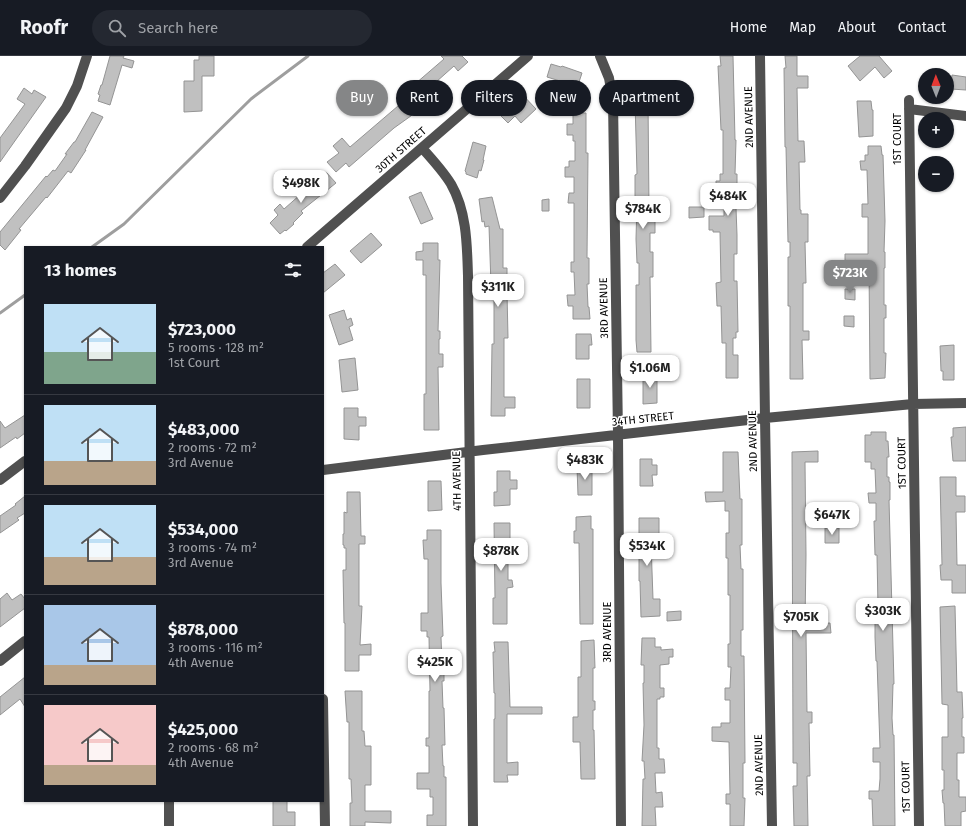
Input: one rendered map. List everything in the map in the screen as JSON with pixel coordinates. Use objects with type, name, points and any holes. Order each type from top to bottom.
[{"type":"street","points":[[0,198],[42,143],[66,108],[77,86],[87,56]]},
{"type":"street","name":"30TH STREET","points":[[308,246],[528,56]]},
{"type":"street","name":"3RD AVENUE","points":[[600,56],[609,78],[613,101],[618,434],[621,826]]},
{"type":"street","name":"2ND AVENUE","points":[[760,56],[764,418],[772,826]]},
{"type":"street","name":"1ST COURT","points":[[919,826],[909,104],[966,116]]},
{"type":"street","name":"4TH AVENUE","points":[[422,148],[450,183],[460,205],[467,241],[473,826]]},
{"type":"street","name":"34TH STREET","points":[[324,470],[618,434],[764,418],[913,404],[966,403]]},
{"type":"street","points":[[0,480],[24,462]]},
{"type":"street","points":[[0,661],[24,642]]},
{"type":"street","points":[[324,762],[325,826]]},
{"type":"street","points":[[169,802],[169,826]]},
{"type":"building","points":[[110,56],[124,56],[123,58],[134,61],[132,68],[122,65],[110,105],[98,101],[100,95],[98,94]]},
{"type":"building","points":[[199,56],[214,56],[214,76],[202,76],[202,111],[184,112],[184,81],[194,81],[194,60],[199,60]]},
{"type":"building","points":[[441,56],[462,56],[468,62],[458,71],[454,66],[438,80],[420,80],[444,59]]},
{"type":"building","points":[[720,56],[733,56],[736,140],[735,174],[737,174],[737,188],[734,188],[737,254],[734,254],[734,281],[737,281],[738,332],[736,332],[736,338],[733,338],[733,355],[738,355],[738,378],[726,378],[726,343],[722,343],[721,306],[717,306],[716,283],[721,282],[720,232],[713,232],[713,230],[709,230],[709,216],[724,216],[724,200],[713,200],[713,191],[716,191],[716,181],[720,181],[720,174],[723,174],[723,130],[721,130],[718,66],[721,66]]},
{"type":"building","points":[[785,56],[797,56],[797,76],[808,76],[808,88],[797,88],[798,141],[804,141],[805,162],[799,162],[800,210],[801,214],[808,214],[808,242],[805,242],[806,283],[803,283],[803,331],[809,331],[809,340],[802,340],[803,379],[790,379],[788,257],[790,257],[790,242],[788,242],[785,147]]},
{"type":"building","points":[[860,56],[879,56],[892,71],[884,78],[875,67],[860,81],[848,66]]},
{"type":"building","points":[[551,64],[582,73],[580,80],[557,80],[547,77]]},
{"type":"building","points":[[954,75],[966,77],[966,90],[954,89]]},
{"type":"building","points":[[24,88],[32,94],[34,90],[46,97],[0,162],[0,138],[25,104],[17,99]]},
{"type":"building","points":[[527,99],[535,108],[535,110],[521,123],[515,116],[527,116]]},
{"type":"building","points":[[857,101],[871,101],[873,110],[873,136],[859,137]]},
{"type":"building","points":[[396,108],[396,116],[411,116],[394,128],[349,167],[346,163],[336,172],[327,162],[339,153],[333,146],[342,138],[350,147]]},
{"type":"building","points":[[92,112],[103,117],[86,150],[71,173],[68,171],[47,198],[46,197],[19,229],[21,230],[5,250],[0,245],[0,232],[46,176],[47,177],[53,170],[55,171],[67,154],[65,154],[75,142]]},
{"type":"building","points":[[501,116],[515,116],[508,123]]},
{"type":"building","points":[[573,116],[586,116],[586,153],[588,153],[587,258],[589,258],[589,284],[587,284],[590,319],[573,319],[573,306],[568,306],[567,295],[575,295],[574,272],[571,272],[571,262],[574,262],[574,203],[568,203],[569,193],[574,193],[574,177],[565,177],[565,167],[569,167],[569,161],[575,161],[575,141],[573,141],[573,135],[567,135],[567,124],[573,124]]},
{"type":"building","points":[[635,116],[648,116],[649,210],[650,220],[655,220],[655,233],[650,233],[650,252],[653,252],[653,277],[650,277],[651,352],[637,352],[636,340],[636,285],[639,285],[639,263],[637,263],[636,239],[637,203],[635,203],[635,175],[637,174]]},
{"type":"building","points":[[473,142],[486,146],[481,171],[479,170],[477,178],[466,174],[465,171]]},
{"type":"building","points":[[868,146],[881,146],[883,155],[885,221],[884,305],[886,305],[886,318],[884,318],[884,353],[886,353],[885,378],[870,379],[869,266],[856,266],[855,274],[845,274],[845,254],[868,254],[868,217],[862,217],[862,204],[868,204],[867,170],[861,170],[860,161],[865,161],[865,155],[868,155]]},
{"type":"building","points":[[326,172],[336,183],[301,211],[303,213],[293,223],[294,224],[280,234],[270,223],[278,215],[274,210],[280,204],[284,209]]},
{"type":"building","points":[[421,192],[433,219],[421,224],[409,197]]},
{"type":"building","points":[[492,197],[500,229],[503,229],[503,268],[507,268],[507,277],[511,277],[511,293],[507,293],[508,338],[504,338],[504,397],[515,397],[515,408],[505,408],[505,416],[491,416],[492,344],[494,344],[494,285],[491,285],[489,226],[485,227],[484,221],[482,222],[479,199]]},
{"type":"building","points":[[549,199],[549,211],[542,211],[542,200]]},
{"type":"building","points":[[689,207],[704,207],[704,217],[689,218]]},
{"type":"building","points":[[371,233],[382,245],[361,263],[350,251]]},
{"type":"building","points":[[423,243],[438,243],[438,260],[440,260],[438,331],[440,331],[439,354],[443,354],[443,367],[438,367],[439,430],[424,430],[424,394],[426,394],[426,275],[423,275],[423,260],[416,260],[416,252],[423,251]]},
{"type":"building","points":[[335,264],[345,275],[324,292],[324,272]]},
{"type":"building","points":[[845,289],[855,289],[855,300],[845,299]]},
{"type":"building","points":[[344,310],[347,320],[351,318],[353,325],[349,327],[353,340],[339,345],[329,315]]},
{"type":"building","points":[[844,316],[854,316],[854,327],[844,326]]},
{"type":"building","points":[[576,334],[591,334],[592,345],[589,345],[589,359],[576,359]]},
{"type":"building","points":[[954,345],[954,380],[943,380],[943,371],[941,371],[940,346]]},
{"type":"building","points":[[355,358],[358,390],[342,392],[339,360]]},
{"type":"building","points":[[643,374],[657,374],[657,403],[643,404]]},
{"type":"building","points":[[577,379],[590,379],[590,408],[577,408]]},
{"type":"building","points":[[344,408],[358,408],[358,417],[366,417],[366,426],[359,426],[359,440],[344,439]]},
{"type":"building","points":[[24,416],[24,434],[17,439],[16,437],[0,448],[0,421],[5,428]]},
{"type":"building","points":[[966,427],[966,461],[953,461],[951,437],[953,437],[953,428]]},
{"type":"building","points":[[871,432],[886,432],[889,457],[887,457],[887,477],[889,477],[890,482],[889,500],[894,684],[892,718],[894,735],[895,826],[873,826],[872,799],[869,799],[869,791],[879,791],[880,779],[880,762],[873,762],[873,748],[880,748],[875,637],[875,607],[878,607],[877,555],[875,555],[874,521],[876,521],[876,503],[869,503],[868,493],[876,493],[875,469],[871,469],[871,462],[865,462],[865,435],[871,435]]},
{"type":"building","points":[[818,451],[818,462],[805,462],[805,624],[830,623],[831,633],[806,633],[807,712],[812,712],[812,723],[809,723],[810,776],[807,776],[808,826],[794,826],[793,786],[797,786],[797,763],[793,763],[792,452]]},
{"type":"building","points":[[723,452],[738,452],[740,499],[742,499],[742,545],[740,545],[741,569],[743,569],[743,630],[741,630],[741,656],[744,656],[744,826],[730,826],[730,804],[726,804],[726,794],[730,794],[729,742],[712,741],[712,727],[721,727],[721,723],[730,723],[730,700],[725,700],[725,688],[730,688],[731,667],[728,667],[728,644],[730,644],[730,595],[728,595],[728,558],[726,558],[726,533],[729,533],[729,511],[725,511],[725,501],[706,502],[705,492],[723,492]]},
{"type":"building","points":[[640,459],[652,459],[652,465],[657,465],[657,475],[652,475],[653,486],[640,486]]},
{"type":"building","points":[[577,467],[590,467],[590,472],[592,472],[592,495],[578,495]]},
{"type":"building","points":[[497,471],[510,471],[510,480],[517,480],[517,489],[510,489],[510,505],[494,506],[494,492],[497,492]]},
{"type":"building","points":[[940,477],[956,477],[956,496],[965,496],[965,512],[956,512],[957,565],[966,565],[966,593],[952,593],[952,580],[941,580]]},
{"type":"building","points":[[428,481],[441,481],[442,510],[428,511]]},
{"type":"building","points":[[347,492],[360,492],[361,536],[365,536],[365,544],[359,544],[359,606],[362,606],[360,645],[371,644],[371,655],[359,655],[359,671],[345,671],[343,570],[346,570],[346,548],[344,548],[343,545],[343,534],[344,512],[347,513]]},
{"type":"building","points":[[24,497],[24,514],[17,518],[19,520],[0,533],[0,516],[16,505],[15,504]]},
{"type":"building","points":[[591,516],[591,529],[593,529],[593,624],[580,624],[579,543],[574,543],[574,531],[576,531],[576,517]]},
{"type":"building","points":[[639,518],[659,518],[659,535],[652,535],[651,543],[653,599],[660,599],[660,616],[641,617],[639,581]]},
{"type":"building","points":[[494,523],[510,523],[508,580],[512,580],[513,587],[507,588],[507,624],[493,624],[493,598],[495,598]]},
{"type":"building","points":[[825,528],[839,528],[839,543],[825,543]]},
{"type":"building","points":[[427,530],[441,530],[443,636],[441,637],[442,665],[444,665],[444,681],[442,681],[445,745],[442,745],[444,777],[446,777],[446,826],[427,826],[427,815],[433,815],[433,797],[430,797],[430,789],[417,789],[417,773],[429,773],[429,746],[426,746],[426,738],[429,738],[429,637],[427,637],[427,631],[421,631],[421,613],[428,613],[428,559],[424,559],[423,540],[427,540]]},
{"type":"building","points":[[7,593],[12,600],[21,594],[24,598],[24,609],[0,627],[0,599]]},
{"type":"building","points":[[955,606],[957,692],[962,692],[962,737],[964,737],[964,753],[957,753],[957,780],[959,780],[959,797],[966,797],[966,811],[961,812],[961,826],[945,826],[942,790],[944,790],[944,770],[942,770],[942,737],[948,737],[948,705],[942,704],[940,607]]},
{"type":"building","points":[[681,611],[681,620],[667,621],[667,612]]},
{"type":"building","points":[[642,638],[655,638],[655,647],[661,647],[661,650],[673,649],[673,657],[669,657],[669,664],[660,665],[660,688],[664,688],[664,697],[657,699],[657,748],[659,748],[659,759],[664,759],[665,773],[655,773],[656,793],[662,792],[663,807],[655,807],[656,826],[642,826],[643,779],[645,779],[644,761],[642,761],[644,725],[644,665],[641,665]]},
{"type":"building","points":[[594,640],[595,668],[593,668],[593,701],[595,701],[595,710],[593,710],[593,730],[595,779],[581,779],[580,742],[573,742],[573,717],[578,717],[578,677],[581,677],[581,641]]},
{"type":"building","points":[[494,642],[508,642],[510,707],[542,707],[542,714],[507,714],[507,763],[518,762],[518,775],[507,775],[508,782],[494,782]]},
{"type":"building","points":[[24,678],[24,705],[20,699],[0,715],[0,697]]},
{"type":"building","points":[[345,691],[362,691],[362,731],[364,731],[365,746],[371,746],[371,785],[365,785],[365,811],[391,811],[391,823],[365,822],[365,826],[350,826],[350,803],[352,803],[351,779],[349,779],[349,722],[347,722]]},
{"type":"building","points":[[273,802],[287,802],[287,812],[295,812],[295,826],[273,826]]},
{"type":"waterway","points":[[93,246],[124,224],[251,99],[308,56]]},
{"type":"waterway","points":[[0,313],[24,296]]}]
